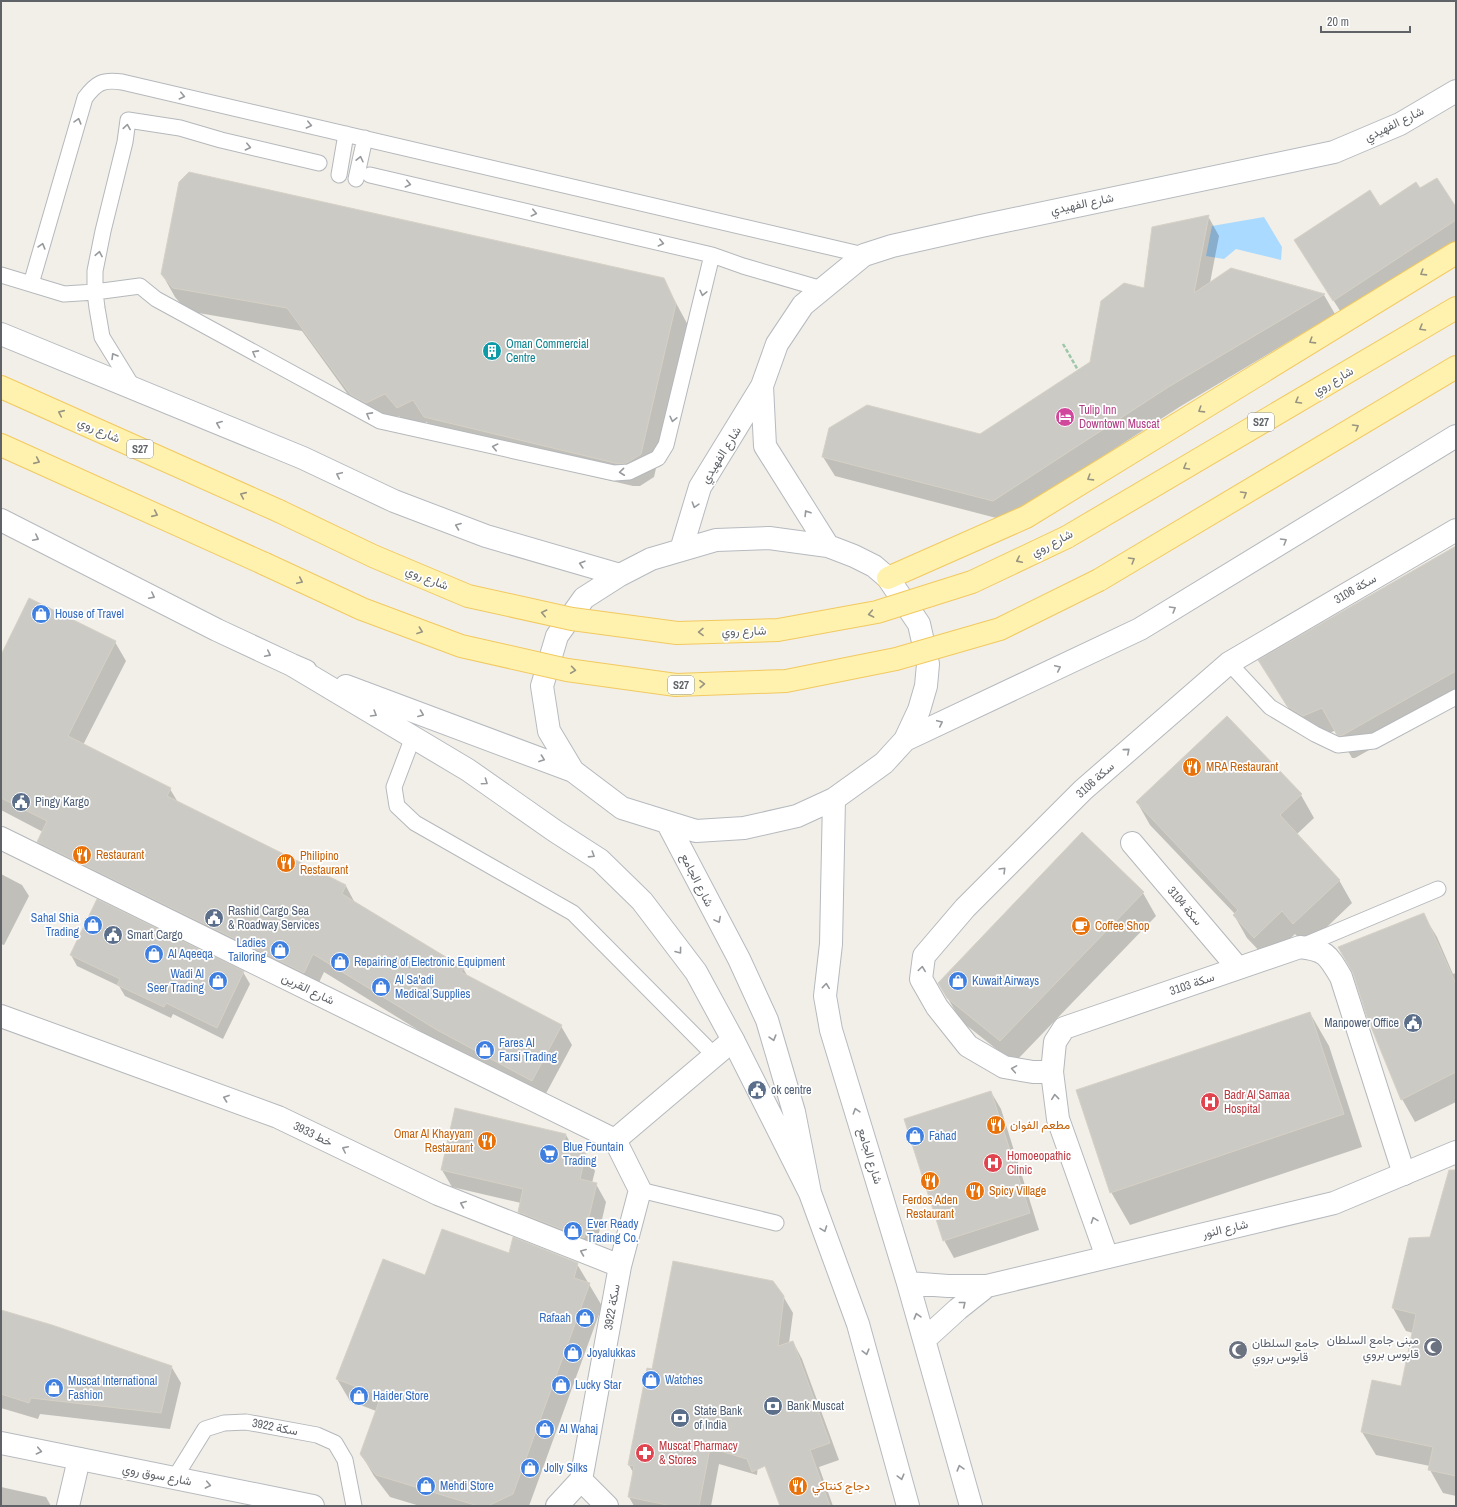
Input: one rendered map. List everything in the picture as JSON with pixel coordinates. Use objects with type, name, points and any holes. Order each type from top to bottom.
[{"type":"main road","points":[[888,578],[1026,517],[1456,253]]},
{"type":"main road","name":"شارع روي","points":[[1,387],[279,511],[373,556],[468,596],[572,619],[677,633],[778,630],[877,612],[972,582],[1067,537],[1456,308]]},
{"type":"main road","name":"S27","points":[[1,444],[362,609],[461,646],[567,670],[676,685],[786,681],[896,659],[1000,629],[1099,580],[1456,368]]},
{"type":"street","name":"شارع الفهيدي","points":[[681,550],[700,487],[762,386],[777,344],[803,305],[864,255],[892,246],[981,226],[1334,152],[1400,124],[1456,92]]},
{"type":"street","points":[[1,334],[303,458],[394,501],[486,536],[620,575]]},
{"type":"street","name":"شارع الفهيدي","points":[[762,386],[765,446],[828,546]]},
{"type":"street","points":[[905,740],[1140,629],[1456,436]]},
{"type":"street","points":[[1,520],[292,666],[468,770],[555,831],[600,860],[642,901],[696,972],[733,1040],[810,1193]]},
{"type":"street","name":"سكة 3106","points":[[1052,1072],[1033,1072],[1004,1067],[968,1046],[937,1007],[921,979],[924,956],[966,908],[1083,790],[1229,663],[1456,530]]},
{"type":"street","points":[[292,666],[573,770],[622,808],[668,824],[696,831],[744,828],[797,816],[834,799],[884,763],[905,740],[920,710],[926,686],[928,664],[919,624],[888,578],[874,566],[828,546],[769,538],[716,540],[651,559],[620,575],[584,598],[557,636],[542,686],[549,731],[573,770]]},
{"type":"street","name":"شارع الجامع","points":[[834,799],[831,944],[825,996],[831,1030],[908,1283],[971,1506]]},
{"type":"street","name":"شارع الجامع","points":[[668,824],[739,959],[767,1020],[794,1112],[810,1193],[858,1324],[908,1506]]},
{"type":"street","name":"شارع القرين","points":[[1,838],[615,1140]]},
{"type":"street","name":"سكة 3104","points":[[1132,843],[1238,968]]},
{"type":"street","name":"سكة 3103","points":[[1107,1257],[1058,1119],[1052,1072],[1055,1042],[1064,1028],[1300,947],[1313,948],[1325,953],[1340,977],[1404,1174]]},
{"type":"street","name":"3933 خط","points":[[1,1016],[278,1116],[438,1194],[620,1266]]},
{"type":"street","points":[[640,1190],[615,1140],[733,1040]]},
{"type":"street","name":"شارع النور","points":[[908,1283],[948,1286],[987,1286],[1334,1203],[1456,1152]]},
{"type":"street","name":"سكة 3922","points":[[581,1480],[620,1266],[640,1190]]},
{"type":"street","name":"شارع النور","points":[[924,1340],[958,1309],[987,1286]]},
{"type":"street","name":"شارع سوق روي","points":[[1,1443],[313,1506]]},
{"type":"street","points":[[68,1506],[79,1459]]},
{"type":"street","points":[[558,1506],[581,1480],[607,1506]]},
{"type":"lane","points":[[31,284],[85,98],[92,89],[101,82],[112,80],[864,255]]},
{"type":"lane","points":[[134,389],[102,337],[95,292],[95,271],[103,231],[125,142],[128,120],[180,128],[221,140],[319,163]]},
{"type":"lane","points":[[339,175],[346,134]]},
{"type":"lane","points":[[365,138],[363,177],[712,255],[743,266],[822,289]]},
{"type":"lane","points":[[1,275],[64,294],[95,292],[140,286],[156,299],[380,421],[614,473],[629,472],[658,458],[666,444],[712,255]]},
{"type":"lane","points":[[1229,663],[1270,707],[1315,734],[1338,745],[1374,741],[1456,697]]},
{"type":"lane","points":[[413,737],[394,787],[396,806],[415,822],[573,912],[714,1056]]},
{"type":"lane","points":[[1300,947],[1438,888]]},
{"type":"lane","points":[[640,1190],[776,1223]]},
{"type":"lane","name":"سكة 3922","points":[[174,1479],[205,1429],[224,1423],[246,1422],[316,1435],[335,1443],[345,1460],[354,1506]]},
{"type":"path","points":[[1063,344],[1078,370]]},
{"type":"water","points":[[1264,217],[1282,247],[1281,260],[1236,249],[1224,259],[1206,256],[1212,226]]},
{"type":"building","name":"Oman Commercial Centre","points":[[189,172],[664,278],[676,304],[641,454],[627,463],[619,464],[424,417],[413,400],[397,408],[385,394],[366,403],[351,395],[287,308],[173,288],[161,274],[179,182]]},
{"type":"building","points":[[1437,178],[1456,207],[1456,220],[1333,301],[1294,240],[1370,190],[1380,206],[1416,182],[1420,188]]},
{"type":"building","name":"Tulip Inn Downtown Muscat","points":[[1209,215],[1194,293],[1231,268],[1325,294],[1170,386],[993,501],[822,457],[829,428],[867,405],[980,434],[1090,362],[1101,301],[1124,283],[1144,288],[1152,227]]},
{"type":"building","points":[[1456,546],[1456,671],[1341,736],[1337,735],[1322,708],[1303,716],[1287,706],[1258,660]]},
{"type":"building","points":[[29,598],[116,641],[68,736],[171,788],[167,796],[346,885],[342,894],[464,968],[461,972],[562,1025],[532,1081],[437,1030],[313,954],[304,973],[37,842],[47,821],[1,798],[1,655]]},
{"type":"building","points":[[1227,716],[1302,794],[1280,815],[1340,880],[1293,924],[1282,911],[1254,938],[1233,915],[1238,910],[1136,802]]},
{"type":"building","points":[[1082,832],[1144,892],[1000,1041],[947,998],[938,983]]},
{"type":"building","points":[[97,899],[244,971],[217,1028],[166,1003],[164,1007],[117,985],[120,979],[70,955]]},
{"type":"building","name":"Manpower Office","points":[[1424,913],[1456,984],[1456,1072],[1401,1100],[1367,1017],[1353,973],[1338,947]]},
{"type":"building","name":"Badr Al Samaa Hospital","points":[[1310,1012],[1344,1114],[1110,1193],[1076,1090]]},
{"type":"building","points":[[991,1091],[1030,1213],[943,1241],[904,1119]]},
{"type":"building","points":[[455,1108],[566,1134],[563,1148],[586,1153],[580,1179],[597,1183],[584,1238],[518,1212],[523,1189],[441,1170]]},
{"type":"building","name":"مبنى جامع السلطان قابوس بروي","points":[[1449,1170],[1456,1170],[1456,1476],[1428,1470],[1433,1447],[1361,1432],[1372,1380],[1401,1386],[1416,1314],[1392,1308],[1409,1238],[1430,1237]]},
{"type":"building","points":[[442,1229],[509,1253],[513,1237],[578,1263],[574,1278],[590,1283],[513,1494],[488,1506],[478,1506],[376,1475],[360,1454],[381,1396],[336,1379],[383,1259],[425,1275]]},
{"type":"building","points":[[673,1261],[773,1281],[784,1296],[778,1346],[793,1341],[830,1443],[810,1450],[830,1506],[780,1506],[765,1466],[752,1472],[747,1459],[710,1448],[699,1506],[672,1506],[628,1497],[634,1466],[628,1465],[647,1368],[652,1369]]},
{"type":"building","points":[[1,1310],[52,1325],[172,1366],[161,1413],[31,1398],[29,1403],[1,1394]]},
{"type":"place","name":"Oman Commercial Centre","points":[[492,351]]},
{"type":"place","name":"Tulip Inn Downtown Muscat","points":[[1065,417]]},
{"type":"place","name":"House of Travel","points":[[41,614]]},
{"type":"place","name":"MRA Restaurant","points":[[1192,767]]},
{"type":"place","name":"Pingy Kargo","points":[[21,802]]},
{"type":"place","name":"Restaurant","points":[[82,855]]},
{"type":"place","name":"Philipino Restaurant","points":[[286,863]]},
{"type":"place","name":"Rashid Cargo Sea & Roadway Services","points":[[214,918]]},
{"type":"place","name":"Sahal Shia Trading","points":[[93,925]]},
{"type":"place","name":"Coffee Shop","points":[[1081,926]]},
{"type":"place","name":"Smart Cargo","points":[[113,935]]},
{"type":"place","name":"Ladies Tailoring","points":[[280,950]]},
{"type":"place","name":"Al Aqeeqa","points":[[154,954]]},
{"type":"place","name":"Repairing of Electronic Equipment","points":[[340,962]]},
{"type":"place","name":"Wadi Al Seer Trading","points":[[218,981]]},
{"type":"place","name":"Kuwait Airways","points":[[958,981]]},
{"type":"place","name":"Al Sa'adi Medical Supplies","points":[[381,987]]},
{"type":"place","name":"Manpower Office","points":[[1413,1023]]},
{"type":"place","name":"Fares Al Farsi Trading","points":[[485,1050]]},
{"type":"place","name":"ok centre","points":[[757,1090]]},
{"type":"place","name":"Badr Al Samaa Hospital","points":[[1210,1102]]},
{"type":"place","name":"مطعم الفوان","points":[[996,1125]]},
{"type":"place","name":"Fahad","points":[[915,1136]]},
{"type":"place","name":"Omar Al Khayyam Restaurant","points":[[487,1141]]},
{"type":"place","name":"Blue Fountain Trading","points":[[549,1154]]},
{"type":"place","name":"Homoeopathic Clinic","points":[[993,1163]]},
{"type":"place","name":"Ferdos Aden Restaurant","points":[[930,1181]]},
{"type":"place","name":"Spicy Village","points":[[975,1191]]},
{"type":"place","name":"Ever Ready Trading Co.","points":[[573,1231]]},
{"type":"place","name":"Rafaah","points":[[585,1318]]},
{"type":"place","name":"مبنى جامع السلطان قابوس بروي","points":[[1433,1347]]},
{"type":"place","name":"جامع السلطان قابوس بروي","points":[[1238,1350]]},
{"type":"place","name":"Joyalukkas","points":[[573,1353]]},
{"type":"place","name":"Watches","points":[[651,1380]]},
{"type":"place","name":"Lucky Star","points":[[561,1385]]},
{"type":"place","name":"Muscat International Fashion","points":[[54,1388]]},
{"type":"place","name":"Haider Store","points":[[359,1396]]},
{"type":"place","name":"Bank Muscat","points":[[773,1406]]},
{"type":"place","name":"State Bank of India","points":[[680,1418]]},
{"type":"place","name":"Al Wahaj","points":[[545,1429]]},
{"type":"place","name":"Muscat Pharmacy & Stores","points":[[645,1453]]},
{"type":"place","name":"Jolly Silks","points":[[530,1468]]},
{"type":"place","name":"Mehdi Store","points":[[426,1486]]},
{"type":"place","name":"دجاج كنتاكي","points":[[798,1486]]}]
